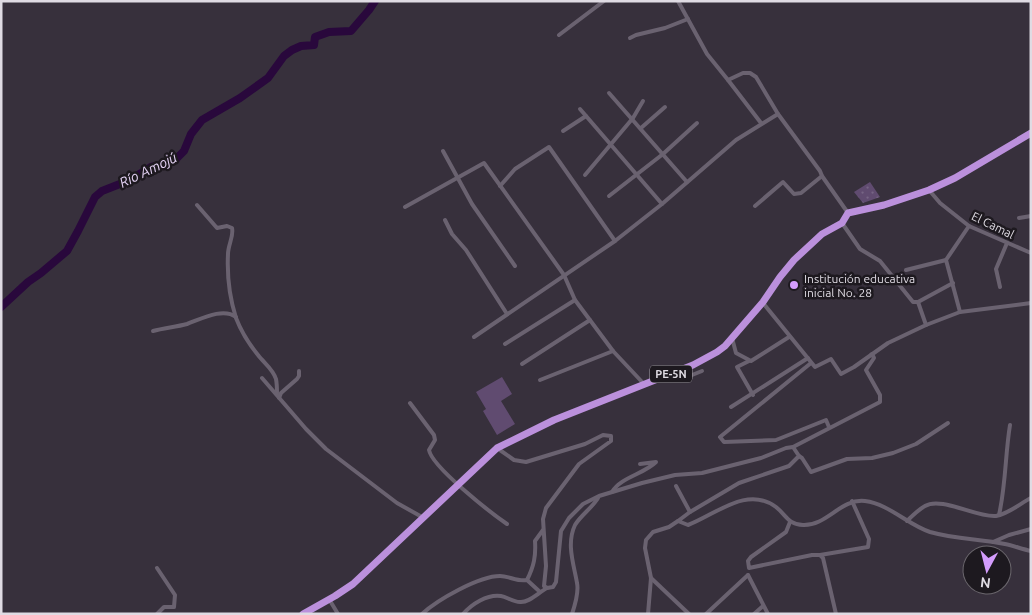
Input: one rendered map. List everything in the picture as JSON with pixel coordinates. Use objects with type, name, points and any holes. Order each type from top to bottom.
[{"type":"highway","points":[[848,214],[884,205],[929,190],[955,178],[1031,133]]},
{"type":"highway","name":"PE-5N","points":[[303,614],[353,584],[366,573],[422,517],[498,448],[554,420],[682,370],[717,352],[732,338],[763,302],[794,260],[822,234],[842,223],[848,214]]},
{"type":"street","points":[[559,35],[604,1]]},
{"type":"street","points":[[678,1],[706,54],[761,123]]},
{"type":"street","points":[[630,38],[688,19]]},
{"type":"street","points":[[728,80],[743,73],[750,73],[756,77],[778,114],[820,171],[848,214]]},
{"type":"street","points":[[610,93],[688,182]]},
{"type":"street","points":[[585,175],[633,118],[642,101]]},
{"type":"street","points":[[641,128],[665,106]]},
{"type":"street","points":[[580,109],[662,204]]},
{"type":"street","points":[[474,337],[614,241],[662,204],[736,140],[778,114]]},
{"type":"street","points":[[563,132],[586,116]]},
{"type":"street","points":[[609,196],[663,154],[697,123]]},
{"type":"street","points":[[500,186],[515,169],[549,147],[614,241]]},
{"type":"street","points":[[443,150],[472,204],[514,266]]},
{"type":"street","points":[[405,207],[484,163],[564,275],[575,300],[613,351],[644,384]]},
{"type":"street","points":[[754,206],[784,182],[794,194],[800,193],[822,176]]},
{"type":"street","name":"El Camal","points":[[929,190],[940,203],[969,226],[1031,253]]},
{"type":"street","points":[[197,205],[217,228],[227,226],[232,228],[228,260],[230,289],[236,317],[241,329],[258,355],[274,374],[277,381],[278,396]]},
{"type":"street","points":[[1019,218],[1031,216]]},
{"type":"street","points":[[445,220],[452,234],[466,250],[507,314]]},
{"type":"street","points":[[842,223],[860,249],[880,261],[913,302],[918,302],[953,284]]},
{"type":"street","points":[[906,270],[946,260],[969,226]]},
{"type":"street","points":[[1000,287],[996,269],[1007,243]]},
{"type":"street","points":[[946,260],[960,312]]},
{"type":"street","points":[[506,344],[575,300]]},
{"type":"street","points":[[763,302],[815,367],[831,359],[841,374],[888,343],[926,325],[960,312],[1031,303]]},
{"type":"street","points":[[918,302],[926,325]]},
{"type":"street","points":[[153,331],[187,324],[200,318],[223,313],[231,313],[236,317]]},
{"type":"street","points":[[522,364],[590,320]]},
{"type":"street","points":[[753,395],[737,367],[750,360],[754,360],[790,337]]},
{"type":"street","points":[[732,338],[736,353],[750,360]]},
{"type":"street","points":[[540,380],[613,351]]},
{"type":"street","points":[[463,613],[478,602],[489,597],[501,596],[521,602],[532,598],[539,591],[553,587],[556,582],[561,531],[569,518],[583,504],[612,492],[675,475],[702,473],[761,458],[786,448],[794,447],[880,402],[880,395],[866,370],[874,358],[872,354],[854,367]]},
{"type":"street","points":[[731,407],[753,395],[808,358]]},
{"type":"street","points":[[811,363],[720,437],[724,442],[776,440],[826,420],[829,427]]},
{"type":"street","points":[[682,370],[687,378],[702,371]]},
{"type":"street","points":[[278,396],[297,379],[299,371]]},
{"type":"street","points":[[262,378],[306,430],[326,449],[396,503],[422,517]]},
{"type":"street","points":[[410,403],[434,435],[435,440],[429,450],[430,455],[450,477],[507,524]]},
{"type":"street","points":[[794,447],[811,472],[847,459],[872,458],[900,450],[916,444],[948,423]]},
{"type":"street","points":[[999,515],[1004,491],[1006,448],[1010,425]]},
{"type":"street","points":[[498,448],[514,460],[526,462],[585,444],[602,435],[611,436],[611,441],[579,464],[546,508],[543,530],[546,566],[544,586],[547,588]]},
{"type":"street","points":[[648,614],[651,578],[645,548],[646,540],[653,532],[669,527],[690,512],[739,483],[790,466],[799,456]]},
{"type":"street","points":[[612,492],[621,483],[644,471],[656,462],[640,464]]},
{"type":"street","points":[[676,486],[690,512]]},
{"type":"street","points":[[572,614],[578,585],[571,546],[573,532],[576,524],[599,496]]},
{"type":"street","points":[[907,521],[926,505],[950,505],[985,515],[999,515],[1031,498]]},
{"type":"street","points":[[678,521],[688,525],[746,499],[757,499],[775,506],[790,522],[804,525],[820,521],[852,501],[866,501],[882,506],[928,531],[951,537],[1004,544],[1031,551]]},
{"type":"street","points":[[749,568],[868,547],[869,539],[852,501]]},
{"type":"street","points":[[768,614],[748,575],[748,561],[786,532],[790,522]]},
{"type":"street","points":[[991,542],[1031,529]]},
{"type":"street","points":[[527,580],[534,564],[536,554],[535,541],[543,530]]},
{"type":"street","points":[[820,555],[823,558],[836,614]]},
{"type":"street","points":[[157,568],[175,595],[174,607],[164,607],[157,614]]},
{"type":"street","points":[[706,614],[748,575]]},
{"type":"street","points":[[422,614],[443,599],[482,578],[500,576],[523,581],[527,580],[539,591]]},
{"type":"street","points":[[651,578],[689,614]]},
{"type":"street","points":[[329,599],[338,614]]},
{"type":"street","points":[[754,614],[763,606]]},
{"type":"shaded area","points":[[870,182],[880,197],[863,203],[854,192]]},
{"type":"shaded area","points":[[502,377],[512,394],[501,401],[515,424],[497,435],[483,411],[486,409],[476,392]]},
{"type":"waterway","name":"Río Amojú","points":[[1,307],[28,282],[67,251],[95,197],[102,191],[130,180],[151,167],[169,163],[176,159],[184,151],[191,134],[202,120],[240,98],[268,78],[284,56],[292,50],[301,46],[314,45],[315,37],[329,32],[351,31],[375,1]]},
{"type":"place","name":"Institución educativa inicial No. 28","points":[[794,285]]}]
